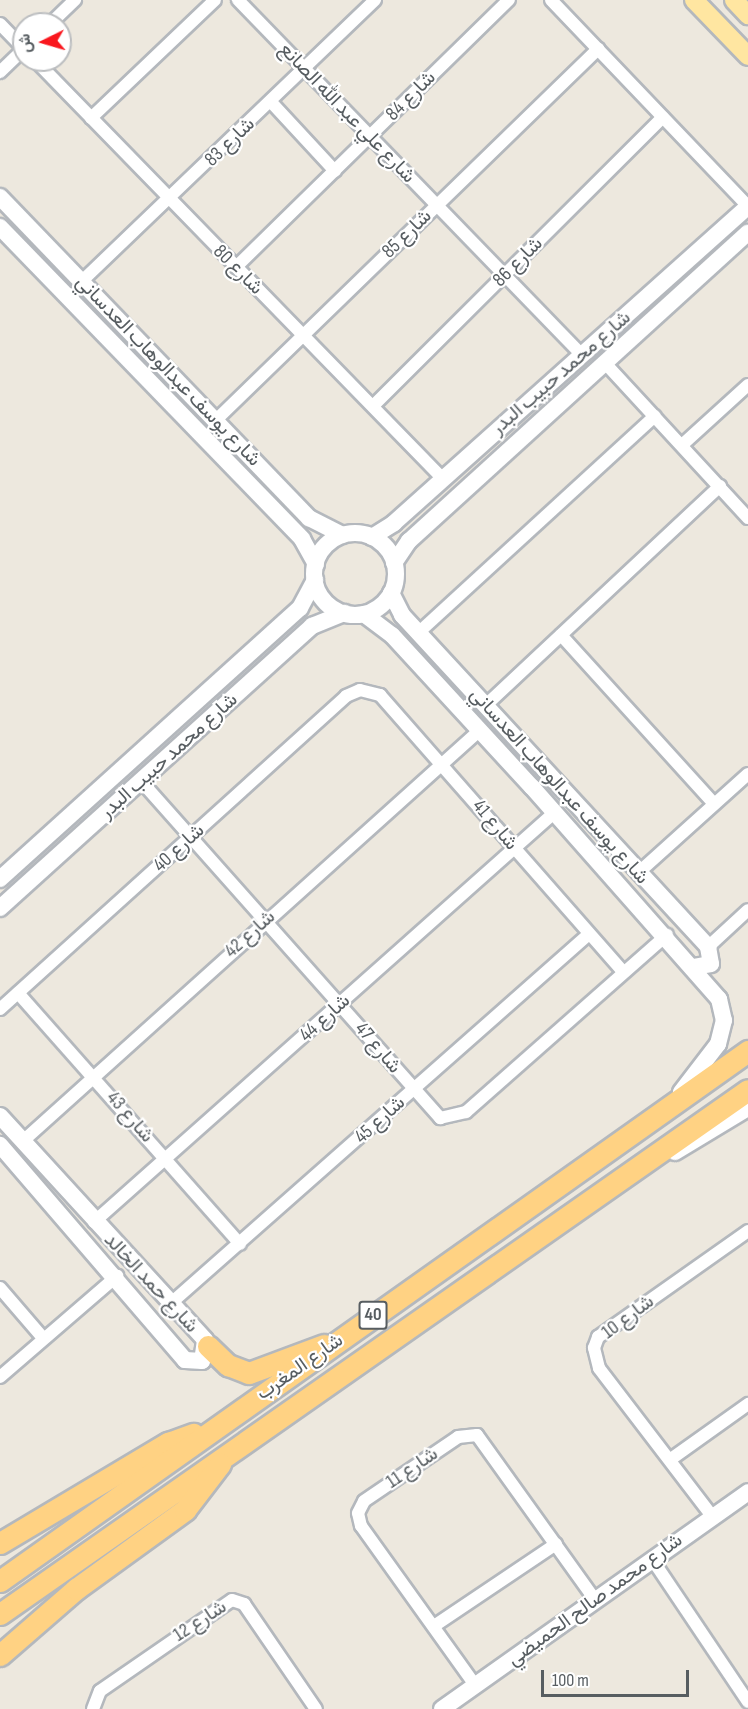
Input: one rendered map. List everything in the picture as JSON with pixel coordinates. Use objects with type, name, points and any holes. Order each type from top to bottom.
[{"type":"highway","name":"شارع المغرب","points":[[0,1581],[208,1431],[748,1051]]},
{"type":"highway","name":"شارع المغرب","points":[[0,1614],[748,1090]]},
{"type":"highway","points":[[208,1346],[228,1365],[249,1373],[301,1350],[334,1344]]},
{"type":"highway","points":[[0,1543],[168,1443],[208,1431]]},
{"type":"highway","points":[[0,1655],[76,1589],[196,1500],[223,1458]]},
{"type":"main road","points":[[694,0],[748,56]]},
{"type":"main road","points":[[734,0],[748,15]]},
{"type":"street","points":[[62,12],[75,0]]},
{"type":"street","points":[[91,118],[215,0]]},
{"type":"street","name":"شارع علي عبد الله الصانع","points":[[238,0],[582,355]]},
{"type":"street","name":"شارع 83","points":[[82,281],[375,0]]},
{"type":"street","name":"شارع 84","points":[[236,267],[509,0]]},
{"type":"street","points":[[551,0],[748,206]]},
{"type":"street","points":[[0,24],[12,36]]},
{"type":"street","name":"شارع 85","points":[[216,420],[598,49]]},
{"type":"street","points":[[0,72],[12,60]]},
{"type":"street","name":"شارع 80","points":[[47,72],[442,478]]},
{"type":"street","points":[[271,102],[335,171]]},
{"type":"street","name":"شارع 86","points":[[373,406],[663,117]]},
{"type":"street","name":"شارع يوسف عبدالوهاب العدساني","points":[[0,197],[318,525],[342,535]]},
{"type":"street","name":"شارع محمد حبيب البدر","points":[[372,537],[521,409],[748,206]]},
{"type":"street","points":[[2,230],[7,220],[18,216]]},
{"type":"street","name":"شارع يوسف عبدالوهاب العدساني","points":[[2,230],[302,539],[315,572]]},
{"type":"street","name":"شارع محمد حبيب البدر","points":[[394,563],[405,545],[748,233]]},
{"type":"street","points":[[693,255],[692,263],[705,271]]},
{"type":"street","points":[[671,276],[683,292]]},
{"type":"street","points":[[605,363],[747,515]]},
{"type":"street","points":[[682,445],[748,386]]},
{"type":"street","points":[[521,409],[537,424]]},
{"type":"street","points":[[418,633],[655,416]]},
{"type":"street","points":[[501,426],[515,437],[513,446]]},
{"type":"street","points":[[485,706],[720,486]]},
{"type":"street","points":[[302,539],[314,537],[318,525]]},
{"type":"street","points":[[342,535],[372,537],[394,563],[391,593],[364,614],[344,613],[324,601],[315,572],[325,546],[342,535]]},
{"type":"street","name":"شارع محمد حبيب البدر","points":[[0,879],[300,608],[315,572]]},
{"type":"street","name":"شارع يوسف عبدالوهاب العدساني","points":[[391,593],[418,633],[708,947]]},
{"type":"street","points":[[300,608],[311,614],[312,626]]},
{"type":"street","name":"شارع محمد حبيب البدر","points":[[0,908],[312,626],[344,613]]},
{"type":"street","name":"شارع يوسف عبدالوهاب العدساني","points":[[364,614],[392,635],[510,762],[667,934],[719,999],[724,1027],[709,1060],[667,1107]]},
{"type":"street","points":[[561,635],[714,804]]},
{"type":"street","points":[[226,675],[240,691]]},
{"type":"street","name":"شارع 41","points":[[360,690],[380,695],[443,764],[623,972]]},
{"type":"street","name":"شارع 40","points":[[0,1009],[346,696],[360,690]]},
{"type":"street","points":[[209,692],[221,701],[220,709]]},
{"type":"street","name":"شارع 42","points":[[23,1141],[265,920],[480,730]]},
{"type":"street","points":[[510,762],[522,764],[527,752]]},
{"type":"street","points":[[532,787],[533,774],[546,771]]},
{"type":"street","points":[[638,873],[748,774]]},
{"type":"street","name":"شارع 47","points":[[141,781],[438,1116],[452,1119],[623,972]]},
{"type":"street","name":"شارع 44","points":[[94,1222],[168,1160],[555,812]]},
{"type":"street","points":[[37,845],[37,854],[49,864]]},
{"type":"street","points":[[15,865],[24,867],[27,884]]},
{"type":"street","points":[[694,967],[711,964],[708,947],[748,910]]},
{"type":"street","name":"شارع 45","points":[[170,1304],[589,934]]},
{"type":"street","points":[[623,972],[667,934]]},
{"type":"street","name":"شارع 43","points":[[18,993],[240,1244]]},
{"type":"street","points":[[574,1213],[748,1108]]},
{"type":"street","name":"شارع حمد الخالد","points":[[0,1116],[208,1346],[202,1361],[187,1363],[117,1276],[0,1144]]},
{"type":"street","points":[[36,1185],[49,1182],[50,1172]]},
{"type":"street","points":[[54,1206],[56,1196],[68,1193]]},
{"type":"street","name":"شارع 10","points":[[712,1516],[671,1459],[599,1368],[596,1341],[748,1231]]},
{"type":"street","points":[[0,1377],[117,1276]]},
{"type":"street","points":[[0,1288],[43,1338]]},
{"type":"street","points":[[671,1459],[748,1404]]},
{"type":"street","name":"شارع 11","points":[[475,1685],[360,1526],[358,1513],[364,1501],[458,1437],[473,1434],[483,1442],[595,1600]]},
{"type":"street","name":"شارع محمد صالح الحميضي","points":[[442,1709],[748,1492]]},
{"type":"street","points":[[434,1626],[555,1544]]},
{"type":"street","points":[[652,1559],[748,1702]]},
{"type":"street","name":"شارع 12","points":[[93,1709],[100,1691],[232,1600],[244,1604],[316,1709]]}]
